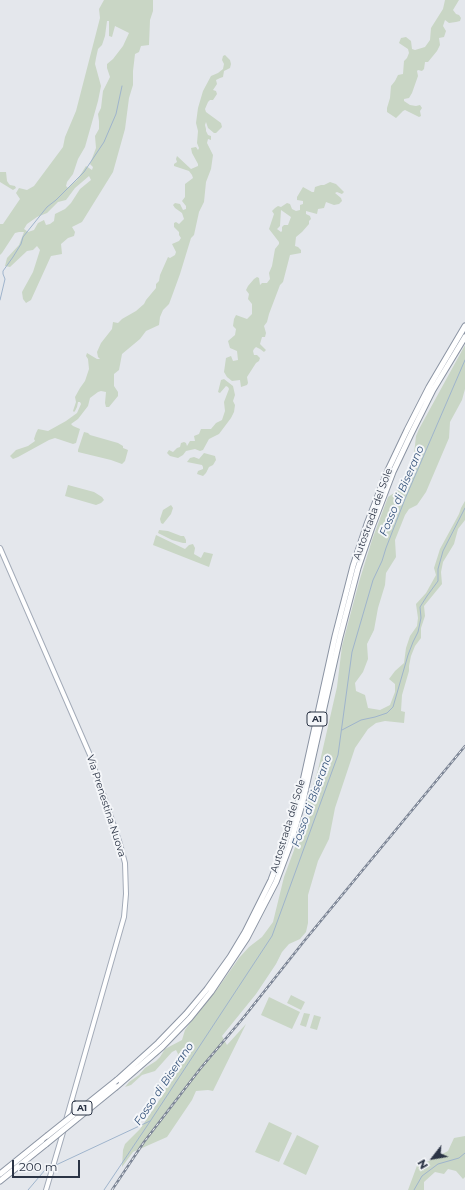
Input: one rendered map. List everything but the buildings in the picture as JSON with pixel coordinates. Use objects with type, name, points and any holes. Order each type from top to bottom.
[{"type":"highway","name":"Autostrada del Sole","points":[[0,1174],[118,1080],[158,1043],[186,1014],[207,989],[230,957],[245,932],[271,880],[299,799],[335,636],[353,566],[367,524],[388,470],[407,430],[429,387],[465,326]]},
{"type":"highway","name":"Autostrada del Sole","points":[[0,1181],[116,1087],[162,1047],[190,1018],[211,992],[247,938],[276,882],[290,845],[303,801],[340,637],[358,568],[372,526],[393,472],[411,434],[433,390],[465,337]]},
{"type":"main road","name":"Via Prenestina Nuova","points":[[0,548],[82,736],[94,767],[123,855],[125,870],[126,908],[123,922],[46,1190]]},
{"type":"green space","points":[[104,0],[153,0],[153,11],[150,20],[149,45],[141,46],[139,52],[135,54],[133,85],[129,98],[125,129],[113,172],[82,222],[72,227],[75,232],[74,236],[68,238],[61,244],[62,254],[51,256],[31,300],[26,303],[23,299],[22,292],[33,272],[40,250],[37,246],[33,250],[27,251],[10,267],[5,266],[7,258],[19,245],[24,232],[15,233],[0,255],[0,224],[3,224],[20,199],[16,193],[19,188],[27,190],[34,186],[63,147],[65,137],[76,111],[100,18],[99,9]],"holes":[[[107,21],[109,21],[109,36],[112,37],[115,26],[129,33],[123,46],[107,64],[110,77],[103,91],[101,108],[98,114],[99,129],[95,136],[96,148],[90,164],[93,167],[92,170],[86,166],[77,180],[68,188],[66,186],[67,182],[73,174],[78,159],[85,147],[98,101],[101,86],[95,64],[98,49],[102,45],[105,36]],[[89,176],[91,180],[80,189],[65,209],[55,214],[54,221],[46,225],[44,220],[38,223],[34,230],[28,232],[24,229],[27,224],[37,217],[47,213],[58,202],[66,200],[75,188]]]},
{"type":"green space","points":[[445,0],[459,0],[453,10],[461,18],[460,21],[449,23],[445,20],[443,26],[446,31],[444,37],[439,38],[440,45],[437,51],[428,62],[425,62],[424,69],[422,71],[417,71],[418,76],[412,93],[409,98],[404,99],[404,101],[410,105],[420,105],[422,108],[420,111],[421,116],[419,117],[405,110],[396,118],[387,112],[387,108],[391,86],[398,75],[403,74],[404,61],[409,53],[408,49],[399,43],[401,38],[406,37],[411,41],[412,49],[415,50],[425,47],[430,40],[431,28],[443,9]]},
{"type":"green space","points":[[225,55],[230,60],[230,68],[224,71],[223,77],[216,80],[217,84],[213,90],[216,91],[217,94],[213,100],[208,102],[205,109],[206,112],[221,123],[222,127],[214,133],[208,128],[206,122],[205,125],[208,135],[211,136],[211,140],[208,139],[207,143],[213,155],[211,169],[206,182],[204,202],[199,212],[194,235],[191,238],[172,296],[169,304],[163,310],[159,325],[146,331],[140,339],[122,354],[119,370],[114,374],[114,386],[118,392],[118,396],[109,407],[106,407],[105,403],[106,392],[98,392],[90,398],[88,406],[78,419],[71,424],[80,429],[76,443],[73,444],[55,438],[13,459],[10,456],[16,450],[28,446],[35,441],[34,439],[38,429],[48,431],[77,413],[81,404],[78,402],[75,411],[73,411],[76,402],[75,397],[85,381],[89,369],[88,359],[86,356],[87,353],[97,359],[100,359],[97,352],[101,343],[112,329],[113,322],[118,323],[144,304],[156,288],[156,284],[159,281],[168,257],[170,258],[175,255],[176,252],[172,244],[179,241],[181,238],[179,232],[174,227],[174,223],[176,222],[179,224],[184,219],[182,213],[173,205],[175,203],[180,204],[183,210],[186,209],[186,206],[182,201],[185,197],[185,184],[193,178],[189,171],[174,166],[174,164],[177,162],[177,156],[191,169],[198,166],[191,148],[196,147],[198,150],[199,148],[197,143],[198,131],[196,123],[198,108],[203,91],[211,76],[223,69],[224,64],[222,60],[223,56]]},
{"type":"green space","points":[[0,172],[6,172],[7,181],[10,185],[15,186],[16,188],[13,190],[0,182]]},
{"type":"green space","points":[[330,182],[336,184],[344,192],[342,194],[337,192],[335,193],[341,198],[342,201],[339,204],[334,205],[326,202],[324,208],[318,209],[317,214],[306,211],[306,214],[310,216],[311,219],[309,224],[296,237],[295,246],[301,250],[301,253],[290,255],[283,282],[280,285],[267,322],[264,326],[266,333],[265,337],[262,337],[260,344],[266,350],[264,352],[256,347],[254,349],[254,355],[257,355],[260,358],[259,361],[247,377],[247,385],[241,387],[240,380],[232,381],[224,372],[226,358],[231,356],[233,361],[238,360],[237,351],[230,348],[228,341],[235,335],[236,329],[233,326],[236,315],[247,319],[252,314],[252,304],[248,299],[249,294],[246,290],[248,286],[257,277],[259,278],[260,285],[262,283],[267,283],[270,279],[269,273],[272,266],[275,249],[279,244],[269,229],[274,214],[272,211],[278,206],[281,207],[287,203],[290,204],[292,209],[296,211],[300,210],[300,205],[303,204],[303,201],[297,200],[297,197],[303,187],[314,192],[315,187]],"holes":[[[281,210],[291,217],[288,225],[284,225],[281,232],[277,229],[280,226]]]},
{"type":"green space","points":[[465,345],[465,389],[462,400],[450,422],[449,438],[426,492],[417,505],[409,509],[405,515],[395,540],[396,557],[386,573],[385,585],[378,608],[374,630],[367,644],[368,659],[363,672],[355,683],[356,691],[365,695],[368,708],[380,710],[390,705],[395,692],[395,684],[389,679],[404,663],[406,648],[410,636],[417,626],[418,618],[416,604],[426,593],[436,575],[434,568],[440,549],[465,501],[465,520],[458,529],[454,544],[443,562],[441,572],[442,584],[424,606],[425,616],[421,628],[421,638],[415,646],[411,656],[409,671],[402,695],[401,711],[405,712],[404,723],[385,721],[376,723],[368,729],[355,748],[335,808],[329,839],[318,861],[308,895],[308,923],[306,932],[300,939],[289,944],[282,952],[276,964],[256,994],[222,1036],[227,1045],[246,1024],[213,1091],[196,1091],[192,1100],[167,1137],[133,1152],[122,1167],[123,1150],[125,1144],[140,1129],[164,1093],[175,1065],[178,1054],[176,1050],[172,1052],[155,1071],[142,1075],[131,1085],[125,1087],[145,1068],[156,1061],[165,1049],[182,1040],[185,1030],[218,988],[239,958],[249,947],[262,937],[273,922],[284,877],[297,842],[304,831],[306,807],[318,770],[337,687],[342,646],[372,540],[388,497],[400,489],[414,454],[416,436],[419,429]]},
{"type":"green space","points":[[224,379],[233,386],[235,395],[233,401],[235,405],[234,412],[231,418],[219,434],[209,439],[203,450],[200,451],[195,449],[186,451],[178,458],[170,456],[167,453],[169,450],[173,452],[180,447],[181,443],[184,442],[187,446],[190,441],[195,441],[194,436],[199,434],[201,429],[211,429],[216,423],[222,420],[225,411],[224,402],[229,389],[226,386],[220,393],[218,392],[221,380]]},
{"type":"green space","points":[[84,432],[123,446],[123,448],[128,450],[125,461],[122,464],[78,452]]},
{"type":"green space","points":[[204,453],[215,456],[216,460],[203,476],[197,474],[198,471],[203,469],[202,465],[187,462],[190,458],[194,457],[199,459]]},
{"type":"green space","points":[[68,485],[94,492],[104,500],[96,505],[65,496]]},
{"type":"green space","points":[[171,505],[173,508],[171,514],[163,524],[161,523],[160,519],[163,510]]},
{"type":"green space","points":[[159,530],[184,536],[186,543],[172,540],[158,533]]},
{"type":"green space","points":[[156,535],[185,549],[189,545],[193,544],[195,548],[194,554],[201,558],[204,552],[213,554],[209,567],[153,545]]},
{"type":"green space","points":[[291,995],[305,1002],[301,1010],[287,1003]]},
{"type":"green space","points":[[269,997],[300,1012],[292,1029],[261,1015]]},
{"type":"green space","points":[[304,1013],[310,1014],[306,1027],[300,1025]]},
{"type":"green space","points":[[314,1015],[321,1017],[317,1030],[310,1028]]},
{"type":"green space","points":[[269,1122],[292,1133],[279,1162],[255,1152]]},
{"type":"green space","points":[[297,1135],[319,1146],[306,1175],[283,1164]]},
{"type":"green space","points":[[465,1136],[465,1177],[463,1179],[456,1171],[448,1169],[444,1174],[435,1172],[424,1182],[424,1190],[408,1190],[418,1163],[429,1161],[448,1151],[454,1138]]},
{"type":"waterway","points":[[0,300],[5,279],[3,271],[21,244],[23,237],[47,207],[84,172],[104,142],[116,114],[122,86]]},
{"type":"waterway","name":"Fosso di Biserano","points":[[104,1190],[272,936],[338,755],[352,652],[373,580],[382,561],[405,499],[465,360]]},
{"type":"waterway","points":[[342,730],[361,720],[387,713],[393,707],[408,655],[418,632],[421,618],[420,607],[438,581],[438,569],[443,551],[465,508]]},
{"type":"waterway","points":[[56,1165],[150,1121]]},
{"type":"waterway","points":[[414,1190],[422,1176],[438,1164],[459,1158],[465,1153]]},
{"type":"waterway","points":[[28,1190],[45,1170],[51,1167]]},
{"type":"railway","points":[[112,1190],[144,1142],[200,1069],[465,746]]}]
